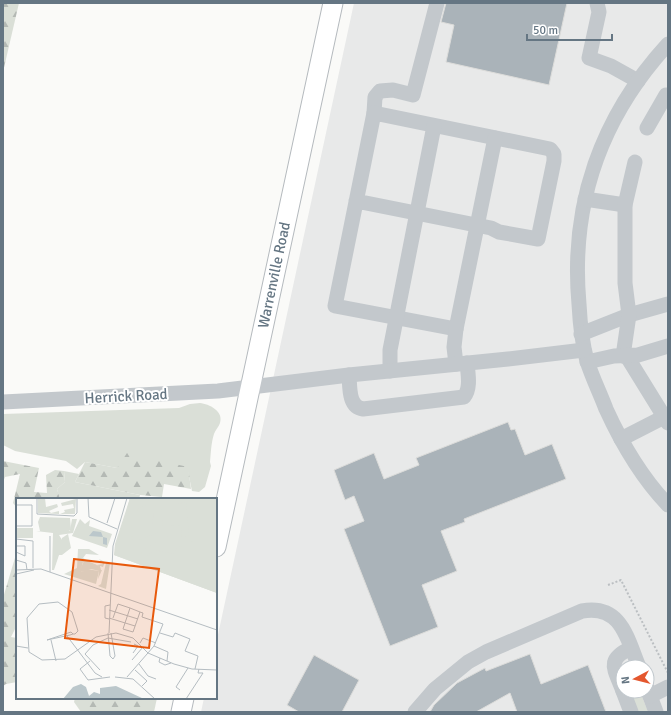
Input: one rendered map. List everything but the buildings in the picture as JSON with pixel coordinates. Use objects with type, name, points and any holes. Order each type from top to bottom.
[{"type":"main road","name":"Warrenville Road","points":[[217,542],[333,3]]},
{"type":"main road","points":[[181,712],[184,699]]},
{"type":"street","points":[[438,3],[414,95],[393,90],[380,91],[374,96],[374,113],[335,306],[456,329]]},
{"type":"street","points":[[597,3],[599,12],[589,58],[611,66],[638,81]]},
{"type":"street","points":[[666,49],[651,62],[630,92],[601,148],[588,184],[577,252],[581,334],[586,356],[628,453],[668,505]]},
{"type":"street","points":[[648,128],[666,95],[668,96]]},
{"type":"street","points":[[356,201],[477,225],[491,228],[499,232],[538,239],[554,161],[554,154],[550,149],[374,113]]},
{"type":"street","points":[[390,371],[390,350],[434,126]]},
{"type":"street","points":[[349,375],[354,404],[358,408],[363,409],[464,396],[467,393],[468,387],[462,364],[454,347],[456,329],[495,138]]},
{"type":"street","points":[[621,439],[666,420],[625,356],[629,315],[625,283],[625,205],[635,162]]},
{"type":"street","points":[[585,199],[625,205]]},
{"type":"street","points":[[581,334],[629,315],[668,304]]},
{"type":"street","name":"Herrick Road","points":[[3,402],[218,391],[349,375],[462,364],[586,356],[638,355],[668,346]]},
{"type":"street","points":[[415,712],[435,689],[468,662],[486,652],[582,611],[596,610],[611,614],[621,626],[636,659]]},
{"type":"street","points":[[615,671],[614,660],[617,656],[631,648]]},
{"type":"street","points":[[655,690],[668,687]]},
{"type":"street","points":[[626,699],[631,712]]},
{"type":"street","points":[[651,699],[656,712]]},
{"type":"path","points":[[608,585],[621,580],[668,673]]},
{"type":"shaded area","points":[[354,3],[668,3],[668,712],[201,712],[204,699],[217,699],[217,639]]},
{"type":"green space","points":[[3,3],[19,3],[3,72]]},
{"type":"green space","points":[[200,403],[215,409],[220,415],[221,419],[213,437],[210,462],[211,466],[205,487],[199,492],[192,491],[187,467],[117,468],[85,462],[77,469],[66,461],[15,451],[3,445],[3,414],[179,408],[190,404]]},
{"type":"green space","points":[[127,453],[188,467],[191,489],[164,484],[162,497],[140,495],[75,482],[85,462],[117,468]]},
{"type":"green space","points":[[3,461],[39,468],[34,492],[47,493],[46,475],[55,470],[64,471],[65,482],[57,489],[60,498],[16,498],[16,507],[13,503],[20,474],[5,477],[3,482]]},
{"type":"green space","points":[[64,471],[79,474],[75,482],[140,495],[139,498],[60,498],[57,489],[65,482]]},
{"type":"green space","points":[[16,554],[16,627],[11,637],[16,638],[16,682],[3,686],[3,598]]},
{"type":"green space","points":[[75,699],[157,699],[154,712],[81,712],[74,702]]},
{"type":"green space","points":[[631,699],[643,699],[648,712],[637,712]]}]
